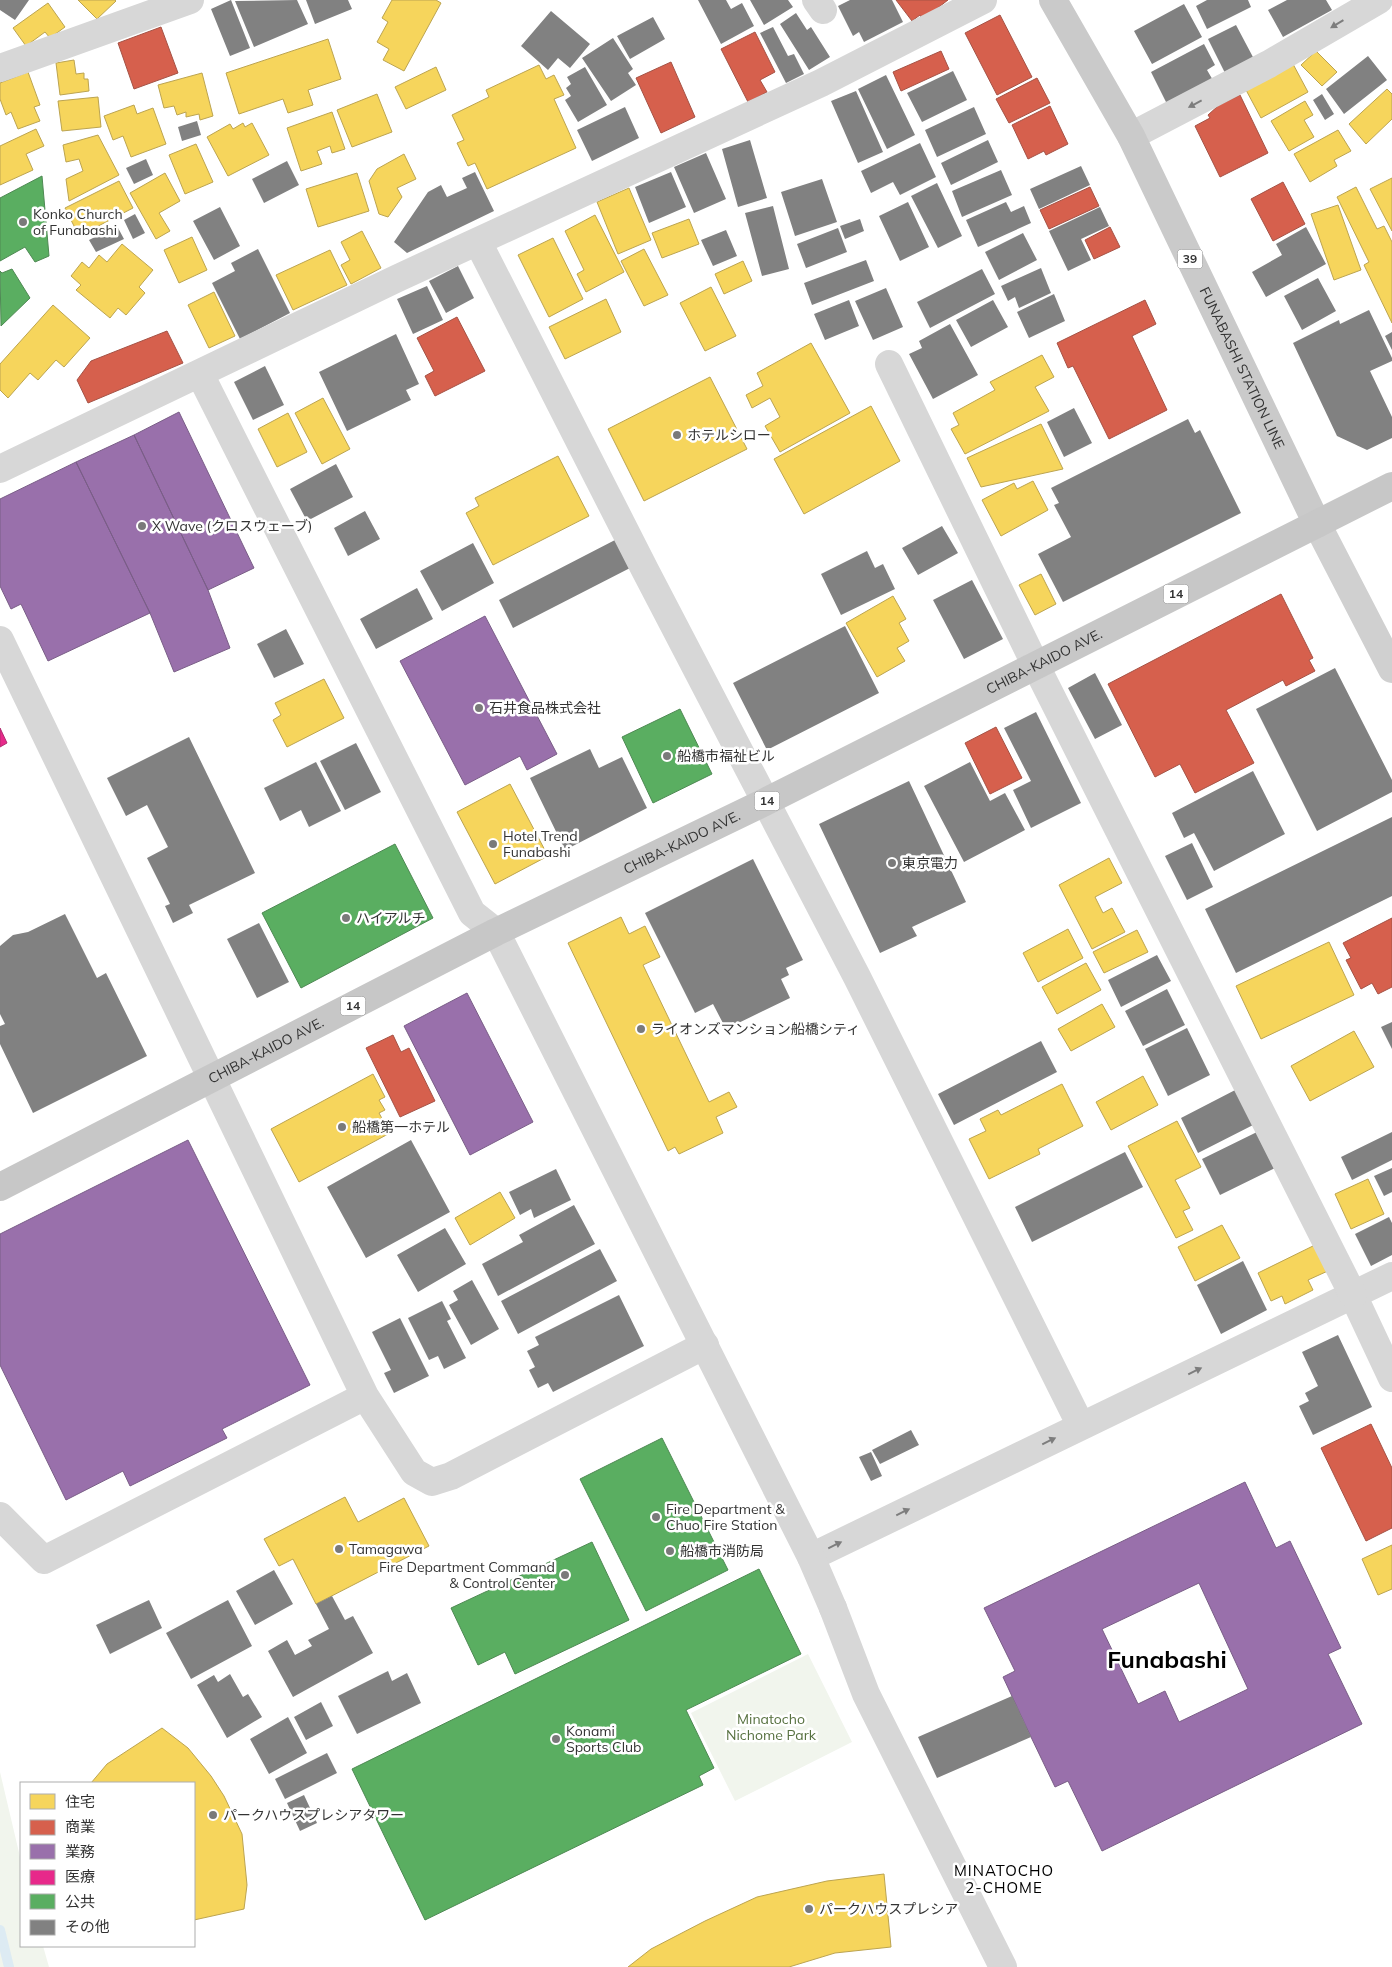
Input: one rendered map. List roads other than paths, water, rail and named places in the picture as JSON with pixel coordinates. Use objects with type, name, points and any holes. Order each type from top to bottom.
[{"type":"highway","name":"CHIBA-KAIDO AVE.","points":[[0,1187],[496,932],[765,802],[1035,664],[1392,486]]},
{"type":"main road","name":"FUNABASHI STATION LINE","points":[[1053,0],[1131,136],[1317,524]]},
{"type":"main road","points":[[1317,524],[1392,669]]},
{"type":"street","points":[[0,68],[190,0]]},
{"type":"street","points":[[0,469],[478,242],[829,80],[983,0]]},
{"type":"street","points":[[1131,136],[1269,64],[1379,0]]},
{"type":"street","points":[[478,242],[856,977],[1081,1426]]},
{"type":"street","points":[[889,364],[1035,664],[1353,1295],[1392,1378]]},
{"type":"street","points":[[200,374],[472,913],[496,932],[705,1345],[811,1556],[866,1694],[1003,1967]]},
{"type":"street","points":[[0,640],[365,1396],[414,1472],[432,1482],[451,1476],[705,1345]]},
{"type":"street","points":[[811,1556],[1392,1276]]},
{"type":"street","points":[[0,1516],[44,1560],[365,1396]]},
{"type":"waterway","points":[[0,1930],[9,1967]]},
{"type":"place","name":"Konko Church of Funabashi","points":[[23,222]]},
{"type":"place","name":"ホテルシロー","points":[[677,435]]},
{"type":"place","name":"X Wave (クロスウェーブ)","points":[[142,526]]},
{"type":"place","name":"石井食品株式会社","points":[[479,708]]},
{"type":"place","name":"船橋市福祉ビル","points":[[667,756]]},
{"type":"place","name":"Hotel Trend Funabashi","points":[[493,844]]},
{"type":"place","name":"東京電力","points":[[892,863]]},
{"type":"place","name":"ハイアルチ","points":[[346,918]]},
{"type":"place","name":"ライオンズマンション船橋シティ","points":[[641,1029]]},
{"type":"place","name":"船橋第一ホテル","points":[[342,1127]]},
{"type":"place","name":"Fire Department & Chuo Fire Station","points":[[656,1517]]},
{"type":"place","name":"Tamagawa","points":[[339,1549]]},
{"type":"place","name":"船橋市消防局","points":[[670,1551]]},
{"type":"place","name":"Fire Department Command & Control Center","points":[[565,1575]]},
{"type":"place","name":"Konami Sports Club","points":[[556,1739]]},
{"type":"place","name":"パークハウスプレシアタワー","points":[[213,1815]]},
{"type":"place","name":"パークハウスプレシア","points":[[809,1909]]},
{"type":"district","name":"Funabashi","points":[[1167,1660]]},
{"type":"district","name":"MINATOCHO 2-CHOME","points":[[1004,1880]]},
{"type":"park label","name":"Minatocho Nichome Park","points":[[771,1728]]}]
